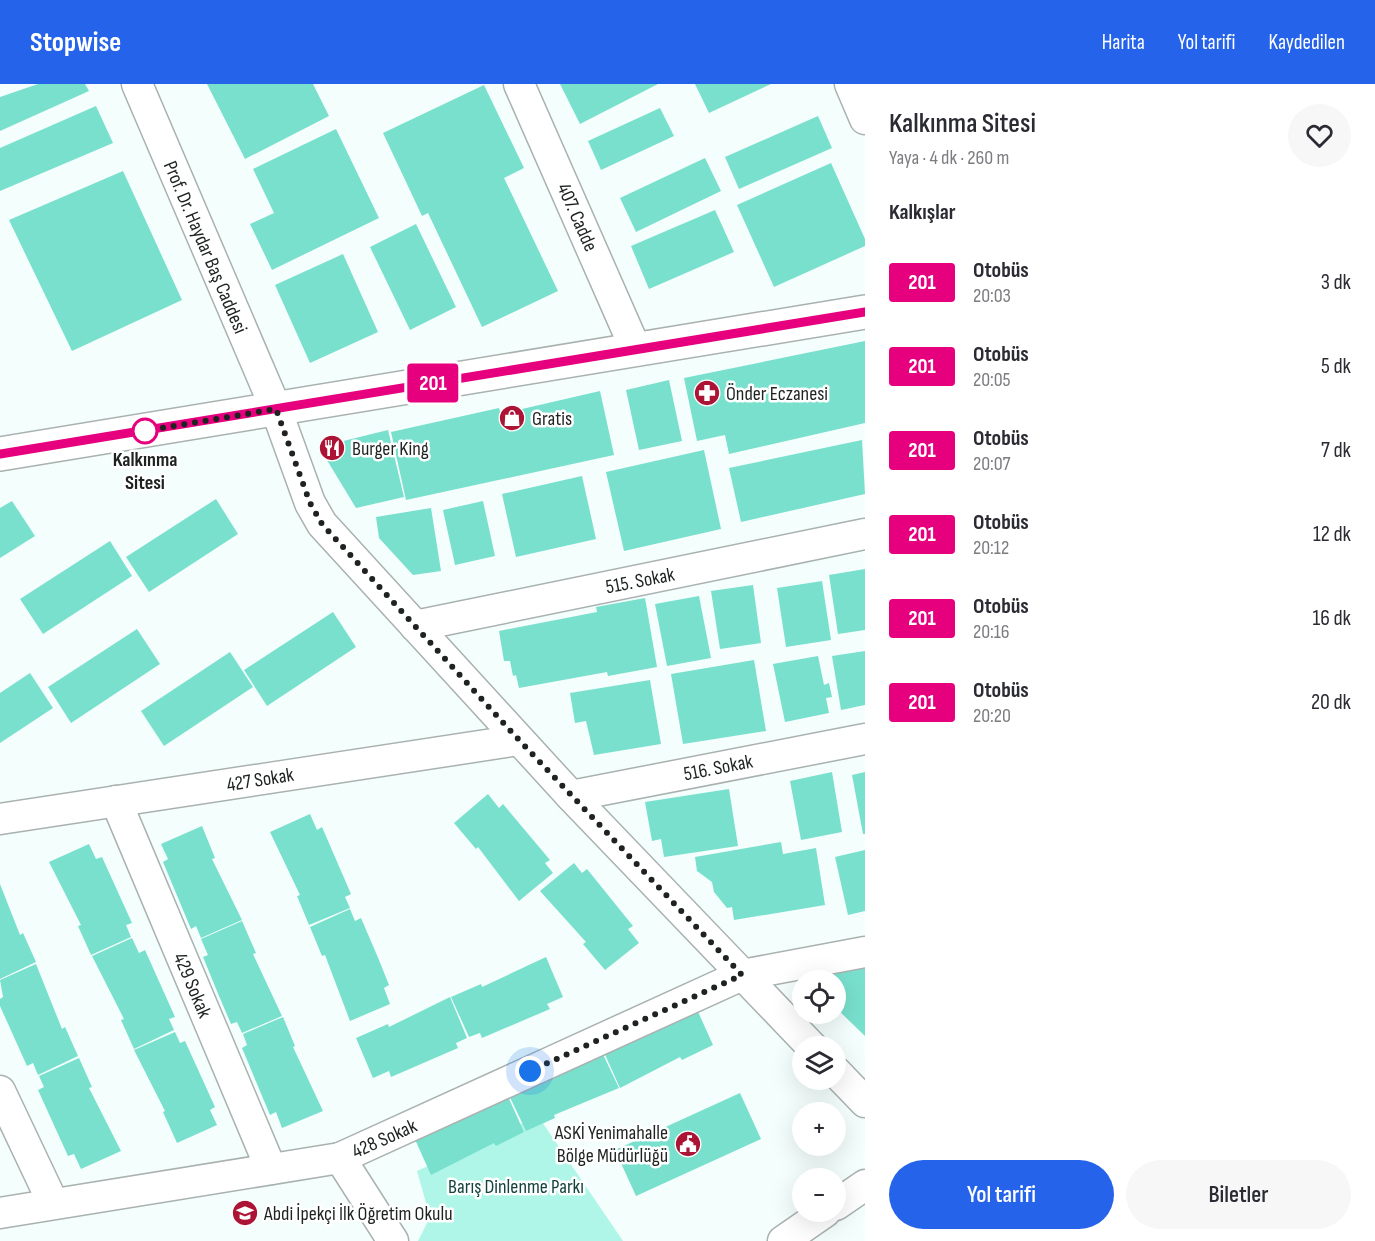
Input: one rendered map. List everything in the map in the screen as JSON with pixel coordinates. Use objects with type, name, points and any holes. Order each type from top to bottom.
[{"type":"main road","points":[[0,454],[865,312]]},
{"type":"street","name":"Prof. Dr. Haydar Baş Caddesi","points":[[137,84],[276,409],[310,503],[322,524],[571,796],[801,1036]]},
{"type":"street","name":"407. Cadde","points":[[519,84],[636,350]]},
{"type":"street","points":[[850,84],[865,119]]},
{"type":"street","name":"515. Sokak","points":[[415,626],[865,534]]},
{"type":"street","name":"516. Sokak","points":[[571,796],[865,739]]},
{"type":"street","name":"427 Sokak","points":[[0,819],[519,740]]},
{"type":"street","name":"429 Sokak","points":[[116,801],[270,1169]]},
{"type":"street","name":"428 Sokak","points":[[0,1213],[339,1158],[742,975],[865,952]]},
{"type":"street","points":[[846,1082],[865,1102]]},
{"type":"street","points":[[0,1090],[53,1203]]},
{"type":"street","points":[[339,1158],[393,1241]]},
{"type":"street","points":[[846,1198],[865,1185]]},
{"type":"street","points":[[783,1241],[811,1222]]},
{"type":"green space","name":"Barış Dinlenme Parkı","points":[[538,1116],[623,1241],[418,1241],[430,1217],[417,1171]]},
{"type":"building","points":[[38,84],[85,84],[89,91],[0,131],[0,97]]},
{"type":"building","points":[[207,84],[313,84],[329,116],[245,159]]},
{"type":"building","points":[[560,84],[658,84],[580,124]]},
{"type":"building","points":[[695,84],[771,84],[709,113]]},
{"type":"building","points":[[484,85],[524,168],[504,178],[558,291],[482,327],[428,213],[422,216],[383,133]]},
{"type":"building","points":[[96,106],[113,143],[0,191],[0,148]]},
{"type":"building","points":[[660,108],[674,136],[601,170],[588,141]]},
{"type":"building","points":[[818,116],[832,148],[739,189],[725,157]]},
{"type":"building","points":[[336,129],[379,218],[272,270],[250,224],[274,213],[253,169]]},
{"type":"building","points":[[705,158],[721,191],[636,232],[620,198]]},
{"type":"building","points":[[831,163],[865,239],[865,246],[774,287],[737,205]]},
{"type":"building","points":[[123,171],[182,300],[72,351],[9,220]]},
{"type":"building","points":[[715,210],[734,252],[649,289],[631,246]]},
{"type":"building","points":[[416,224],[456,307],[410,330],[370,247]]},
{"type":"building","points":[[343,254],[378,332],[310,363],[275,285]]},
{"type":"building","points":[[865,341],[865,423],[729,454],[725,435],[697,441],[684,378]]},
{"type":"building","points":[[669,380],[682,441],[639,450],[626,390]]},
{"type":"building","points":[[600,391],[614,455],[406,500],[391,432],[499,408],[501,414]]},
{"type":"building","points":[[388,430],[404,497],[356,508],[319,447]]},
{"type":"building","points":[[862,440],[865,494],[741,522],[729,468]]},
{"type":"building","points":[[704,450],[721,529],[624,551],[606,472]]},
{"type":"building","points":[[582,476],[596,539],[516,557],[502,494]]},
{"type":"building","points":[[216,499],[238,534],[149,592],[126,557]]},
{"type":"building","points":[[12,501],[35,536],[0,558],[0,508]]},
{"type":"building","points":[[483,501],[495,556],[455,565],[443,510]]},
{"type":"building","points":[[431,508],[441,571],[413,575],[379,538],[376,517]]},
{"type":"building","points":[[110,541],[132,576],[43,634],[20,599]]},
{"type":"building","points":[[865,569],[865,630],[838,634],[829,575]]},
{"type":"building","points":[[822,581],[831,640],[786,647],[777,588]]},
{"type":"building","points":[[753,585],[761,643],[720,649],[711,591]]},
{"type":"building","points":[[699,596],[711,658],[667,666],[655,604]]},
{"type":"building","points":[[645,598],[657,667],[608,676],[607,672],[519,688],[516,675],[513,676],[510,661],[504,661],[499,631],[597,612],[596,607]]},
{"type":"building","points":[[333,612],[356,647],[267,706],[244,670]]},
{"type":"building","points":[[137,629],[160,664],[71,723],[48,687]]},
{"type":"building","points":[[865,651],[865,705],[841,710],[832,656]]},
{"type":"building","points":[[230,652],[253,687],[164,746],[141,711]]},
{"type":"building","points":[[818,656],[824,685],[829,683],[832,697],[826,698],[829,713],[785,722],[773,664]]},
{"type":"building","points":[[754,660],[766,731],[683,744],[671,674]]},
{"type":"building","points":[[30,673],[53,708],[0,743],[0,693]]},
{"type":"building","points":[[650,680],[661,744],[594,755],[586,721],[575,723],[570,693]]},
{"type":"building","points":[[832,772],[842,832],[801,840],[790,781]]},
{"type":"building","points":[[865,772],[865,834],[863,834],[852,775]]},
{"type":"building","points":[[729,789],[738,846],[664,857],[661,839],[652,841],[645,802]]},
{"type":"building","points":[[488,794],[499,808],[503,804],[550,860],[545,863],[553,873],[519,901],[478,847],[476,849],[454,823]]},
{"type":"building","points":[[310,814],[317,830],[322,827],[351,894],[345,897],[350,908],[309,925],[297,896],[300,895],[270,832]]},
{"type":"building","points":[[202,826],[215,858],[212,859],[242,920],[201,938],[196,926],[191,929],[163,862],[168,859],[161,844]]},
{"type":"building","points":[[781,842],[783,854],[816,848],[825,905],[734,920],[732,907],[727,908],[714,892],[712,882],[697,871],[695,857]]},
{"type":"building","points":[[89,844],[96,859],[102,857],[132,923],[126,925],[131,937],[91,955],[78,926],[81,925],[49,862]]},
{"type":"building","points":[[865,850],[865,911],[848,915],[835,857]]},
{"type":"building","points":[[574,863],[582,873],[587,869],[633,926],[628,929],[639,943],[605,970],[583,944],[586,942],[540,891]]},
{"type":"building","points":[[0,884],[20,935],[23,933],[36,962],[0,979]]},
{"type":"building","points":[[350,909],[355,921],[361,918],[379,960],[389,985],[384,988],[390,1004],[350,1021],[325,955],[322,956],[310,927]]},
{"type":"building","points":[[242,921],[256,953],[253,954],[282,1016],[242,1033],[237,1022],[231,1024],[203,957],[208,955],[201,939]]},
{"type":"building","points":[[132,938],[139,953],[145,950],[175,1017],[169,1019],[174,1030],[134,1049],[121,1020],[124,1019],[92,956]]},
{"type":"building","points":[[546,957],[563,997],[547,1004],[550,1009],[482,1038],[480,1033],[469,1037],[451,997],[481,984],[482,987]]},
{"type":"building","points":[[36,964],[62,1029],[65,1027],[78,1056],[38,1075],[33,1063],[27,1066],[0,1006],[0,999],[3,997],[0,980]]},
{"type":"building","points":[[865,968],[865,1036],[846,1018],[846,972]]},
{"type":"building","points":[[450,997],[467,1038],[456,1043],[458,1048],[391,1077],[389,1071],[373,1078],[356,1038],[388,1024],[389,1027]]},
{"type":"building","points":[[695,1005],[713,1045],[682,1060],[680,1057],[620,1088],[602,1048]]},
{"type":"building","points":[[283,1017],[295,1046],[293,1047],[323,1111],[282,1128],[276,1112],[270,1115],[242,1048],[247,1045],[243,1034]]},
{"type":"building","points":[[175,1032],[180,1043],[185,1041],[215,1107],[210,1110],[217,1125],[177,1143],[163,1112],[165,1111],[134,1050]]},
{"type":"building","points":[[600,1048],[619,1088],[554,1115],[555,1118],[526,1131],[507,1091]]},
{"type":"building","points":[[79,1058],[92,1087],[89,1088],[121,1151],[81,1169],[74,1154],[68,1156],[38,1090],[44,1087],[39,1076]]},
{"type":"building","points":[[506,1092],[524,1132],[496,1146],[494,1143],[431,1175],[413,1135]]},
{"type":"building","name":"ASKİ Yenimahalle Bölge Müdürlüğü","points":[[740,1093],[761,1139],[636,1196],[615,1150]]},
{"type":"bus line","name":"201","points":[[0,454],[865,312]]},
{"type":"place","name":"Önder Eczanesi","points":[[707,393]]},
{"type":"place","name":"Gratis","points":[[512,418]]},
{"type":"place","name":"Kalkınma Sitesi","points":[[145,431]]},
{"type":"place","name":"Burger King","points":[[332,448]]},
{"type":"place","name":"ASKİ Yenimahalle Bölge Müdürlüğü","points":[[688,1144]]},
{"type":"place","name":"Abdi İpekçi İlk Öğretim Okulu","points":[[245,1213]]},
{"type":"route","points":[[145,431],[138,432],[276,409],[310,503],[322,524],[519,740],[742,975],[530,1071]]}]
